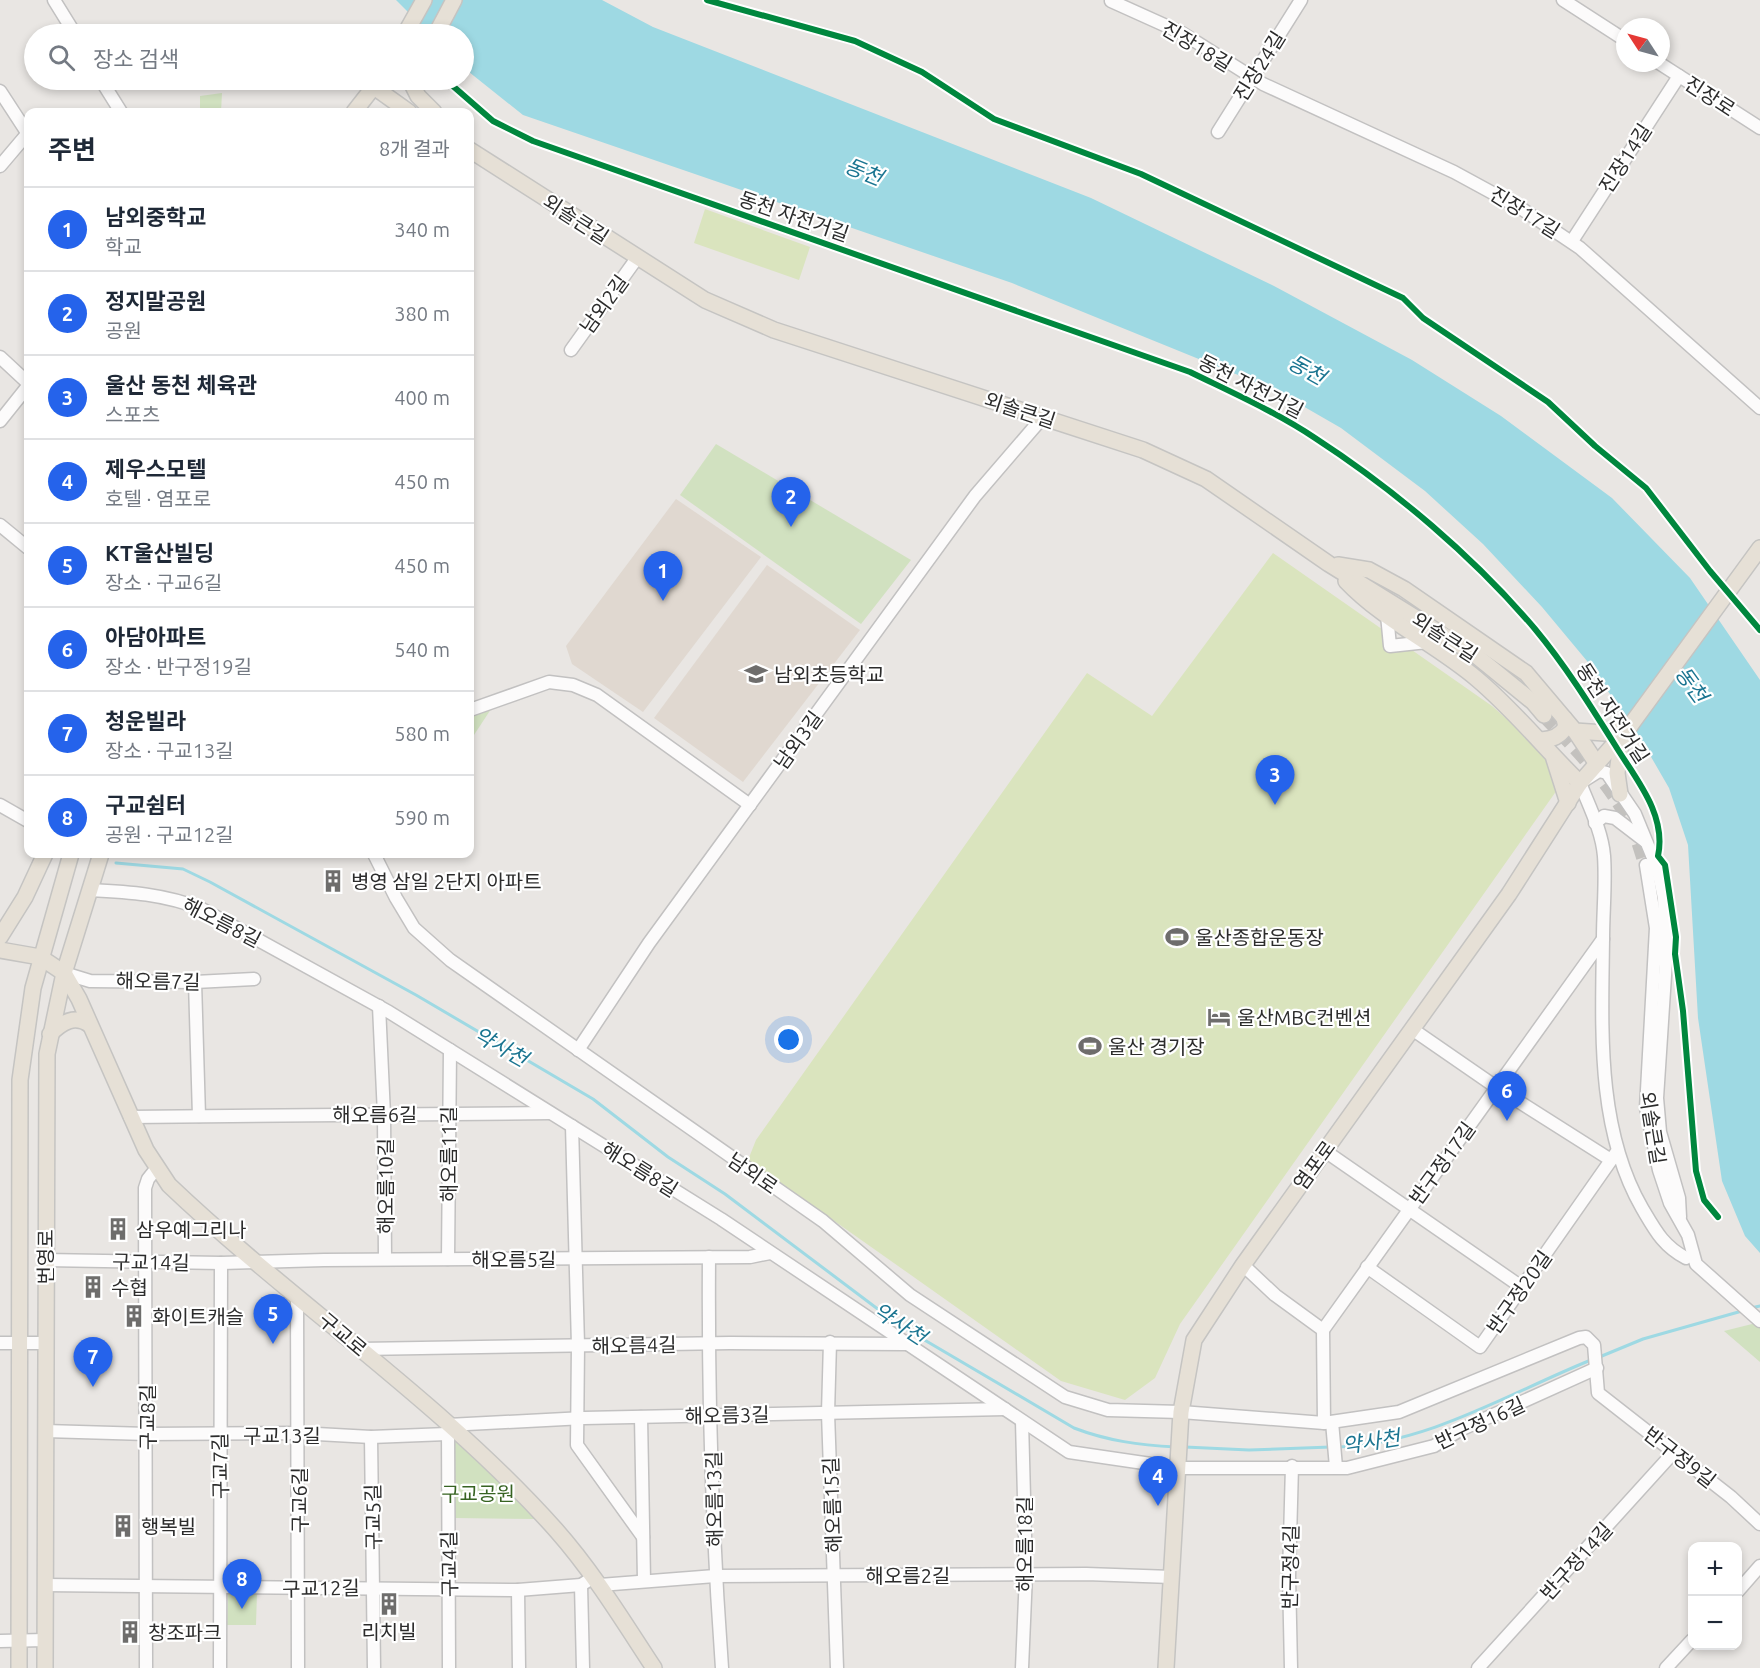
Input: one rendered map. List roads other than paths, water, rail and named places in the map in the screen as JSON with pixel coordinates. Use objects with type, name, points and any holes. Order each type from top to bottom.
[{"type":"main road","points":[[411,24],[424,0]]},
{"type":"main road","points":[[441,24],[454,0]]},
{"type":"main road","points":[[357,108],[371,90]]},
{"type":"main road","points":[[381,90],[391,108],[404,90]]},
{"type":"main road","points":[[416,90],[430,108]]},
{"type":"main road","name":"외솔큰길","points":[[474,153],[705,300],[774,330],[1143,450],[1206,480],[1329,564],[1474,654],[1533,702],[1544,716]]},
{"type":"main road","name":"염포로","points":[[1166,1668],[1181,1412],[1194,1340],[1243,1265],[1509,894],[1580,783],[1627,729],[1760,548]]},
{"type":"main road","points":[[1329,564],[1356,592],[1477,679],[1541,740],[1551,754],[1580,783]]},
{"type":"main road","points":[[1329,564],[1369,570],[1404,589],[1526,673],[1575,731],[1597,764]]},
{"type":"main road","points":[[1541,740],[1554,739],[1561,734],[1566,727],[1564,718]]},
{"type":"main road","points":[[1575,731],[1605,734],[1627,729],[1617,773],[1620,794]]},
{"type":"main road","points":[[1551,754],[1564,786],[1568,804]]},
{"type":"main road","points":[[0,937],[25,897],[43,858]]},
{"type":"main road","name":"번영로","points":[[19,1668],[20,1080],[26,1028],[40,957],[70,858]]},
{"type":"main road","name":"번영로","points":[[45,1668],[46,1080],[50,1034],[64,973],[100,858]]},
{"type":"main road","points":[[0,950],[40,957]]},
{"type":"main road","name":"구교로","points":[[40,957],[64,973],[90,1025],[130,1117],[156,1169],[169,1185],[193,1208],[361,1349],[526,1498],[592,1582],[654,1668]]},
{"type":"main road","points":[[50,1034],[71,1019],[82,1020],[90,1025]]},
{"type":"street","points":[[54,0],[69,24]]},
{"type":"street","name":"진장24길","points":[[1218,132],[1250,77],[1300,0]]},
{"type":"street","points":[[1563,0],[1616,34]]},
{"type":"street","name":"진장18길","points":[[1111,1],[1182,33],[1250,77]]},
{"type":"street","name":"진장로","points":[[1670,70],[1760,128]]},
{"type":"street","name":"진장14길","points":[[1572,241],[1679,76]]},
{"type":"street","name":"진장17길","points":[[1250,77],[1486,188],[1572,241],[1760,408]]},
{"type":"street","points":[[107,90],[118,108]]},
{"type":"street","points":[[0,91],[24,128]]},
{"type":"street","points":[[0,166],[24,139]]},
{"type":"street","name":"남외2길","points":[[571,350],[637,258]]},
{"type":"street","points":[[0,357],[24,380]]},
{"type":"street","points":[[0,421],[24,389]]},
{"type":"street","name":"남외3길","points":[[578,1050],[649,943],[975,496],[1042,417]]},
{"type":"street","points":[[0,525],[24,545]]},
{"type":"street","points":[[1387,615],[1390,646],[1427,642]]},
{"type":"street","points":[[474,709],[549,682],[573,685],[597,695],[750,806]]},
{"type":"street","points":[[1680,1217],[1679,1198],[1660,1132],[1657,1098],[1667,928],[1664,898],[1648,844],[1635,814],[1603,771],[1580,783],[1604,855],[1604,1051],[1614,1156],[1658,1235],[1667,1247],[1686,1258]]},
{"type":"street","points":[[0,805],[24,819]]},
{"type":"street","points":[[1595,823],[1604,816],[1615,818],[1648,844]]},
{"type":"street","name":"남외로","points":[[376,858],[414,928],[450,960],[823,1221],[910,1295],[1065,1397],[1108,1410],[1181,1412]]},
{"type":"street","name":"외솔큰길","points":[[1646,865],[1656,928],[1646,1107],[1664,1187],[1680,1217],[1700,1270],[1760,1321]]},
{"type":"street","name":"해오름8길","points":[[89,890],[148,892],[183,902],[380,1006],[771,1253],[1069,1452],[1178,1468]]},
{"type":"street","name":"반구정17길","points":[[1323,1330],[1603,939]]},
{"type":"street","name":"해오름7길","points":[[64,973],[90,981],[195,982],[254,979]]},
{"type":"street","points":[[195,982],[199,1116]]},
{"type":"street","name":"해오름10길","points":[[380,1006],[384,1115],[385,1259]]},
{"type":"street","points":[[1412,1029],[1496,1087],[1614,1156]]},
{"type":"street","name":"해오름11길","points":[[448,1259],[450,1050]]},
{"type":"street","name":"해오름6길","points":[[130,1117],[551,1113]]},
{"type":"street","points":[[572,1126],[578,1345],[577,1445],[643,1537]]},
{"type":"street","points":[[1324,1151],[1410,1208],[1523,1288]]},
{"type":"street","name":"반구정20길","points":[[1368,1267],[1480,1347],[1614,1156]]},
{"type":"street","name":"구교8길","points":[[146,1668],[147,1262],[145,1188],[148,1179],[156,1169]]},
{"type":"street","name":"해오름5길","points":[[258,1263],[385,1259],[750,1257],[771,1253]]},
{"type":"street","name":"해오름13길","points":[[709,1257],[708,1343],[712,1415],[715,1576],[722,1668]]},
{"type":"street","name":"구교14길","points":[[45,1260],[258,1263]]},
{"type":"street","name":"구교7길","points":[[220,1668],[222,1263]]},
{"type":"street","points":[[1243,1265],[1275,1295],[1323,1330],[1328,1422],[1336,1467]]},
{"type":"street","name":"구교6길","points":[[297,1296],[298,1668]]},
{"type":"street","name":"반구정16길","points":[[1178,1468],[1336,1467],[1378,1462],[1434,1446],[1460,1430],[1597,1368],[1594,1345],[1589,1338],[1579,1338],[1399,1412],[1328,1422],[1181,1412]]},
{"type":"street","name":"해오름15길","points":[[830,1342],[828,1413],[837,1668]]},
{"type":"street","points":[[0,1343],[45,1343]]},
{"type":"street","name":"해오름4길","points":[[361,1349],[708,1343],[907,1344]]},
{"type":"street","name":"반구정9길","points":[[1597,1368],[1599,1393],[1672,1453],[1731,1497],[1760,1524]]},
{"type":"street","name":"해오름3길","points":[[448,1429],[578,1419],[1005,1409]]},
{"type":"street","points":[[641,1417],[644,1580]]},
{"type":"street","name":"해오름18길","points":[[1022,1421],[1026,1574],[1022,1668]]},
{"type":"street","name":"구교13길","points":[[45,1431],[147,1434],[299,1433],[371,1437],[448,1429]]},
{"type":"street","name":"구교4길","points":[[448,1429],[449,1668]]},
{"type":"street","name":"구교5길","points":[[371,1437],[375,1587],[374,1668]]},
{"type":"street","name":"반구정14길","points":[[1478,1668],[1672,1453]]},
{"type":"street","name":"반구정4길","points":[[1291,1668],[1289,1576],[1292,1466]]},
{"type":"street","points":[[1742,1586],[1760,1566]]},
{"type":"street","name":"해오름2길","points":[[592,1582],[715,1576],[1026,1574],[1172,1576]]},
{"type":"street","points":[[583,1668],[592,1582]]},
{"type":"street","name":"구교12길","points":[[45,1585],[518,1590],[592,1582]]},
{"type":"street","points":[[518,1590],[519,1668]]},
{"type":"street","points":[[0,1641],[45,1640]]},
{"type":"street","points":[[1666,1668],[1688,1644]]},
{"type":"water","name":"동천","points":[[396,0],[602,0],[653,27],[1091,198],[1274,286],[1412,360],[1501,416],[1612,498],[1690,578],[1760,680],[1760,1253],[1745,1236],[1722,1181],[1698,1018],[1688,845],[1669,788],[1639,736],[1587,661],[1542,607],[1483,544],[1425,491],[1341,428],[1275,390],[1012,283],[523,115],[474,76],[474,24],[420,24]]},
{"type":"waterway","name":"약사천","points":[[116,863],[183,869],[210,882],[416,995],[593,1099],[668,1157],[725,1194],[899,1325],[1074,1428],[1124,1442],[1176,1447]]},
{"type":"waterway","name":"약사천","points":[[1751,1308],[1760,1306]]},
{"type":"waterway","name":"약사천","points":[[1597,1358],[1643,1339],[1742,1311]]},
{"type":"waterway","name":"약사천","points":[[1338,1447],[1371,1444],[1436,1427],[1591,1360]]},
{"type":"waterway","name":"약사천","points":[[1185,1447],[1249,1450],[1331,1447]]},
{"type":"tunnel","points":[[1544,715],[1591,765],[1622,806],[1639,842],[1646,865]]},
{"type":"place","name":"정지말공원","points":[[791,527]]},
{"type":"place","name":"남외중학교","points":[[663,601]]},
{"type":"place","name":"남외초등학교","points":[[756,674]]},
{"type":"place","name":"울산 동천 체육관","points":[[1275,805]]},
{"type":"place","name":"병영 삼일 2단지 아파트","points":[[333,881]]},
{"type":"place","name":"울산종합운동장","points":[[1177,937]]},
{"type":"place","name":"울산MBC컨벤션","points":[[1219,1017]]},
{"type":"place","name":"울산 경기장","points":[[1090,1046]]},
{"type":"place","name":"아담아파트","points":[[1507,1121]]},
{"type":"place","name":"삼우예그리나","points":[[118,1229]]},
{"type":"place","name":"수협","points":[[93,1287]]},
{"type":"place","name":"화이트캐슬","points":[[134,1316]]},
{"type":"place","name":"KT울산빌딩","points":[[273,1344]]},
{"type":"place","name":"청운빌라","points":[[93,1387]]},
{"type":"place","name":"제우스모텔","points":[[1158,1506]]},
{"type":"place","name":"행복빌","points":[[123,1526]]},
{"type":"place","name":"리치빌","points":[[389,1604]]},
{"type":"place","name":"구교쉼터","points":[[242,1609]]},
{"type":"place","name":"창조파크","points":[[130,1632]]},
{"type":"park label","name":"구교공원","points":[[478,1493]]}]
